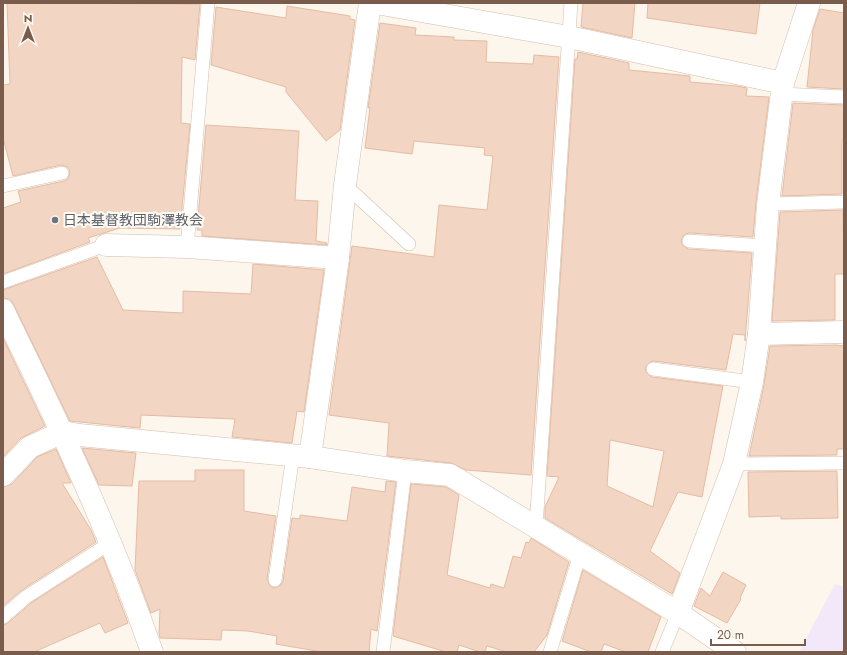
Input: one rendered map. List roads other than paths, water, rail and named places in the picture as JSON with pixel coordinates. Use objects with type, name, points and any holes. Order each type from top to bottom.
[{"type":"street","points":[[302,456],[338,258],[345,184],[370,3]]},
{"type":"street","points":[[376,3],[569,37],[782,89]]},
{"type":"street","points":[[678,612],[734,464],[752,382],[759,334],[768,204],[782,89],[808,3]]},
{"type":"street","points":[[106,245],[187,247],[338,258]]},
{"type":"street","points":[[3,310],[63,432],[133,597],[152,652]]},
{"type":"street","points":[[759,334],[844,332]]},
{"type":"street","points":[[3,475],[30,447],[63,432],[79,435],[302,456],[405,471],[450,475],[678,612],[735,652]]},
{"type":"lane","points":[[187,247],[208,3]]},
{"type":"lane","points":[[536,527],[571,3]]},
{"type":"lane","points":[[782,89],[844,97]]},
{"type":"lane","points":[[3,186],[62,173]]},
{"type":"lane","points":[[345,184],[409,244]]},
{"type":"lane","points":[[768,204],[844,202]]},
{"type":"lane","points":[[689,241],[765,246]]},
{"type":"lane","points":[[3,282],[106,245]]},
{"type":"lane","points":[[653,369],[752,382]]},
{"type":"lane","points":[[275,580],[302,456]]},
{"type":"lane","points":[[734,464],[844,463]]},
{"type":"lane","points":[[383,652],[405,471]]},
{"type":"lane","points":[[3,617],[26,597],[110,543]]},
{"type":"lane","points":[[550,652],[580,554]]},
{"type":"lane","points":[[662,652],[678,612]]},
{"type":"place","name":"日本基督教団駒澤教会","points":[[55,220]]}]
